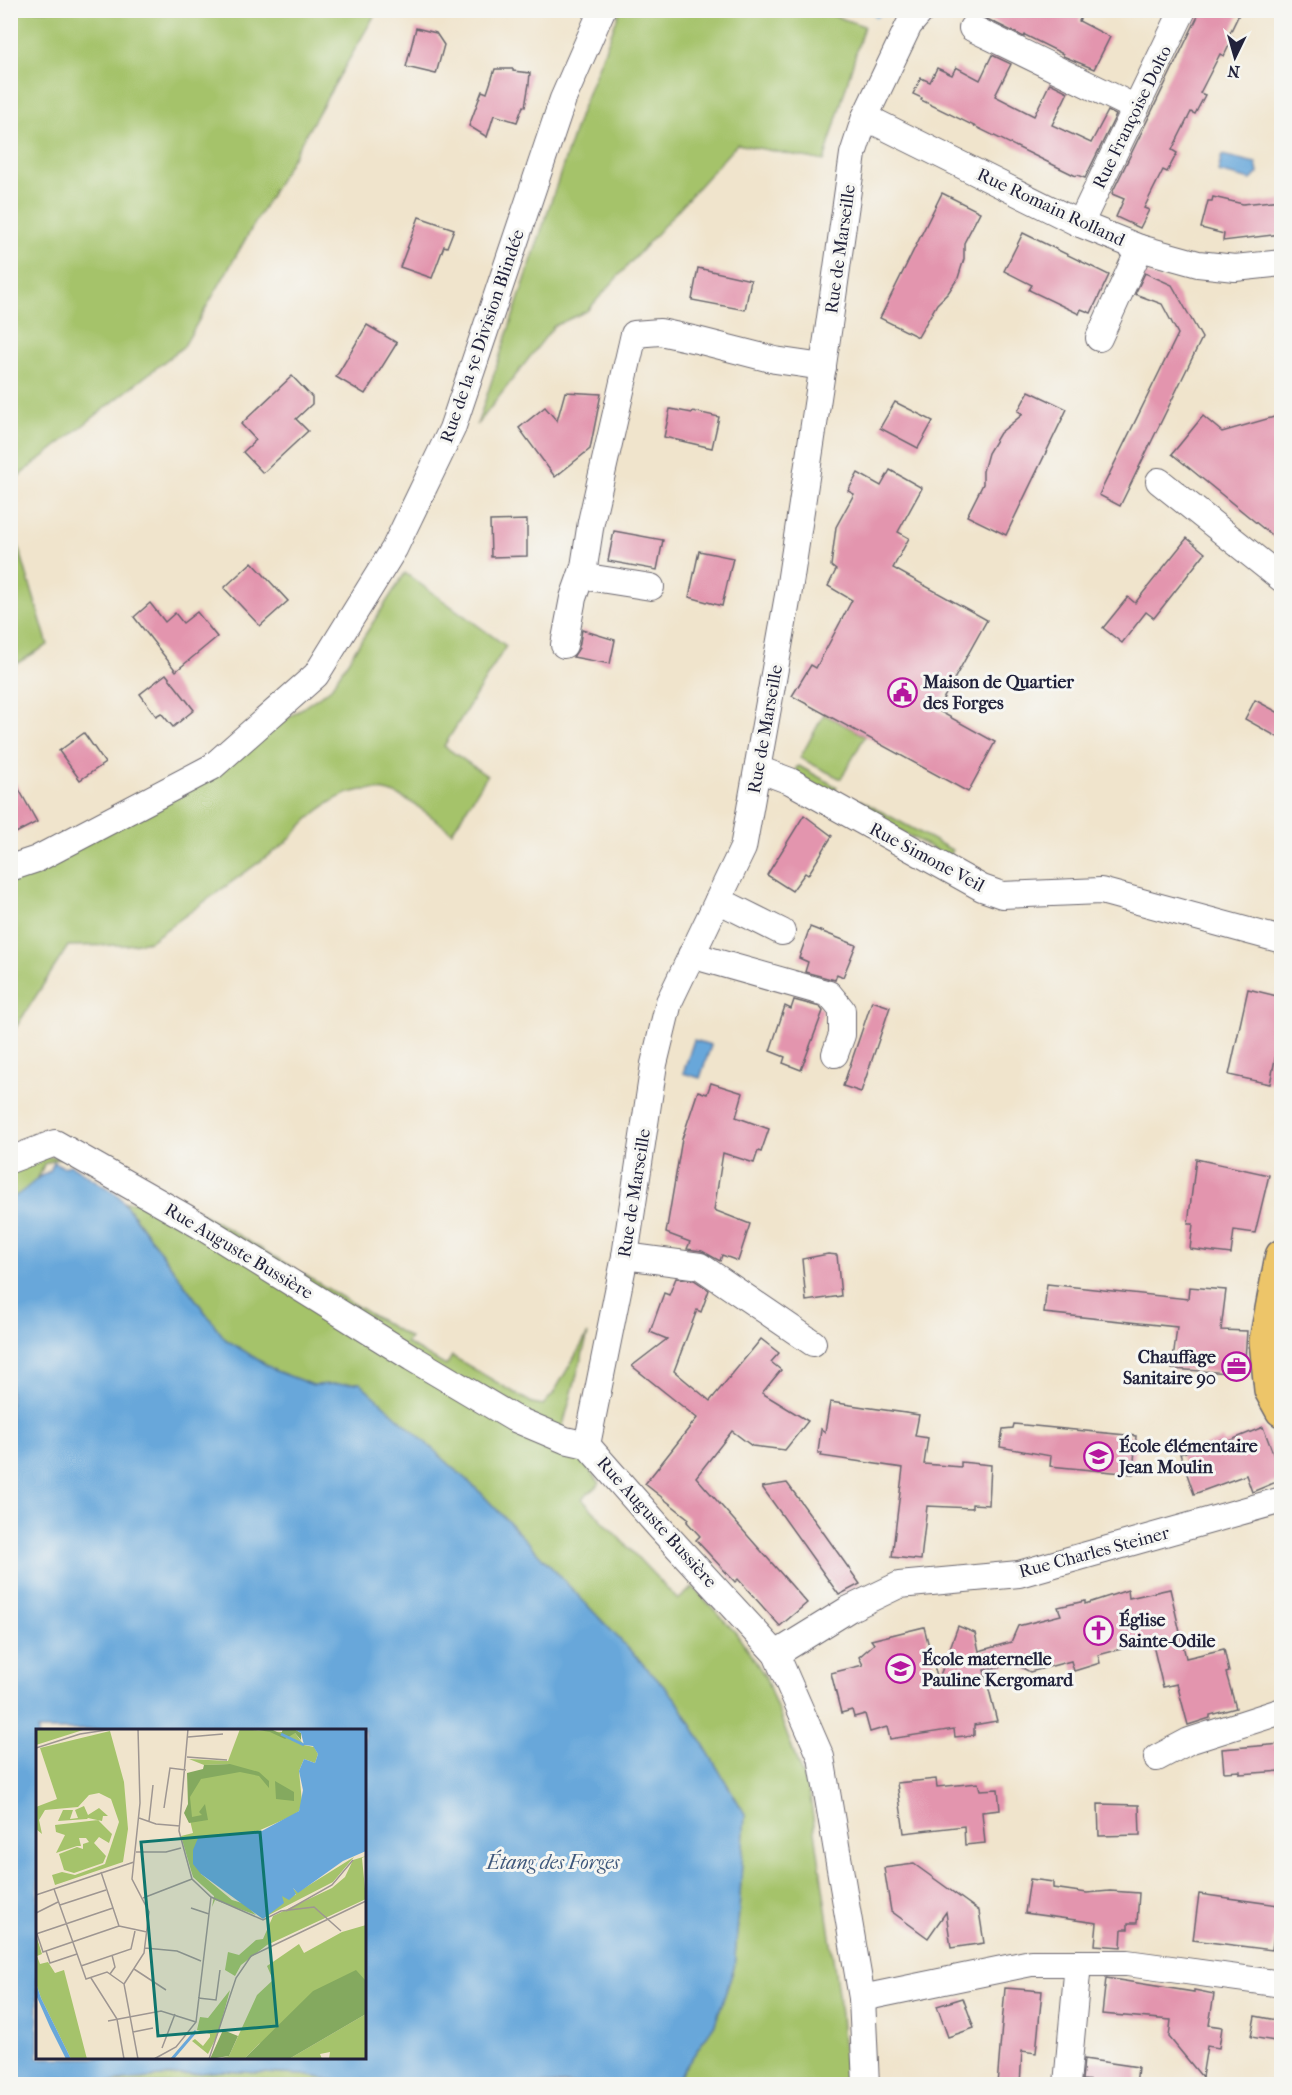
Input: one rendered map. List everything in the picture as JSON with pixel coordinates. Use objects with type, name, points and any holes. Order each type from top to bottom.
[{"type":"main road","points":[[1281,1256],[1266,1341],[1271,1390],[1281,1410]]},
{"type":"street","name":"Rue de la 5e Division Blindée","points":[[10,868],[37,859],[212,767],[316,675],[394,549],[452,429],[562,99],[602,10]]},
{"type":"street","name":"Rue de Marseille","points":[[587,1445],[625,1256],[654,1064],[669,1002],[743,849],[789,590],[853,154],[865,117],[909,25],[922,10]]},
{"type":"street","name":"Rue Françoise Dolto","points":[[1080,224],[1184,10]]},
{"type":"street","points":[[972,28],[1136,108]]},
{"type":"street","name":"Rue Romain Rolland","points":[[865,117],[1080,224],[1140,248],[1198,264],[1235,268],[1281,263]]},
{"type":"street","points":[[1099,338],[1140,248]]},
{"type":"street","points":[[564,645],[573,597],[584,567],[591,522],[634,334],[660,332],[776,360],[823,367]]},
{"type":"street","points":[[1159,481],[1281,579]]},
{"type":"street","points":[[581,576],[651,587]]},
{"type":"street","name":"Rue Simone Veil","points":[[758,769],[790,781],[973,883],[1002,895],[1101,891],[1281,940]]},
{"type":"street","points":[[718,900],[782,932]]},
{"type":"street","points":[[691,956],[829,994],[842,1010],[842,1035],[835,1054]]},
{"type":"street","name":"Rue Auguste Bussière","points":[[10,1160],[55,1143],[199,1225],[513,1418],[565,1440],[587,1445],[776,1654],[821,1757],[862,1998],[866,2085]]},
{"type":"street","points":[[625,1256],[700,1266],[813,1343]]},
{"type":"street","name":"Rue Charles Steiner","points":[[776,1654],[849,1608],[899,1585],[1019,1574],[1281,1500]]},
{"type":"street","points":[[1157,1758],[1189,1742],[1281,1711]]},
{"type":"street","points":[[862,1998],[1031,1963],[1128,1963],[1281,1984]]},
{"type":"street","points":[[1066,2085],[1078,1963]]},
{"type":"green space","points":[[11,10],[377,11],[184,346],[11,482]]},
{"type":"green space","points":[[620,11],[820,11],[864,26],[824,161],[737,144],[587,311],[554,326],[477,425],[581,111]]},
{"type":"green space","points":[[11,521],[48,645],[10,667]]},
{"type":"green space","points":[[405,573],[506,646],[444,746],[487,776],[452,832],[411,802],[385,791],[370,789],[342,796],[306,821],[287,842],[150,941],[126,945],[68,946],[11,1035],[11,876],[189,786],[330,689]]},
{"type":"green space","points":[[824,714],[865,736],[841,779],[800,758]]},
{"type":"green space","points":[[799,766],[837,787],[833,794],[796,775],[796,768]]},
{"type":"green space","points":[[860,800],[952,850],[948,857],[857,807]]},
{"type":"green space","points":[[36,1157],[62,1157],[44,1164],[32,1185],[11,1199],[11,1169]]},
{"type":"green space","points":[[124,1202],[183,1202],[410,1338],[406,1343],[446,1366],[452,1356],[532,1403],[543,1405],[553,1394],[588,1334],[556,1451],[577,1456],[600,1483],[582,1499],[678,1600],[693,1587],[736,1633],[765,1676],[810,1796],[841,2014],[846,2084],[674,2084],[715,2024],[734,1968],[745,1814],[676,1699],[481,1493],[360,1383],[313,1385],[276,1371],[225,1339]]},
{"type":"green space","points":[[222,2071],[304,2075],[353,2084],[87,2084]]},
{"type":"water","points":[[1222,155],[1256,163],[1258,173],[1251,180],[1218,172]]},
{"type":"water","points":[[694,1040],[711,1045],[700,1078],[683,1073]]},
{"type":"water","name":"Étang des Forges","points":[[54,1162],[63,1167],[71,1165],[118,1195],[225,1339],[276,1371],[313,1385],[360,1383],[481,1493],[676,1699],[745,1814],[734,1968],[715,2024],[674,2084],[353,2084],[304,2075],[222,2071],[86,2084],[11,2084],[10,1199],[50,1171]]},
{"type":"building","points":[[963,10],[1068,10],[1081,17],[1079,21],[1110,37],[1094,69],[1063,56],[1025,35],[1024,37],[979,15]]},
{"type":"building","points":[[1201,10],[1241,10],[1229,35],[1233,37],[1224,56],[1220,54],[1200,93],[1205,95],[1195,114],[1191,112],[1172,150],[1177,153],[1167,172],[1163,170],[1144,208],[1149,210],[1140,228],[1116,217],[1124,199],[1112,194]]},
{"type":"building","points":[[416,28],[436,33],[444,45],[436,74],[406,67]]},
{"type":"building","points":[[992,55],[1011,64],[995,96],[1034,116],[1050,83],[1068,92],[1052,125],[1091,143],[1108,111],[1116,115],[1085,178],[1076,176],[913,94],[921,78],[930,82],[937,68],[952,75],[956,67],[980,80]]},
{"type":"building","points":[[495,69],[513,69],[513,71],[530,73],[529,84],[525,107],[523,106],[517,122],[494,115],[487,137],[469,126],[482,91],[487,93]]},
{"type":"building","points":[[942,193],[980,212],[964,243],[964,259],[958,278],[937,304],[918,337],[880,318]]},
{"type":"building","points":[[1213,197],[1243,204],[1281,200],[1281,234],[1223,241],[1224,234],[1201,228],[1208,201],[1212,201]]},
{"type":"building","points":[[419,217],[454,229],[447,247],[444,246],[432,278],[400,267]]},
{"type":"building","points":[[1023,233],[1109,275],[1091,313],[1081,309],[1079,314],[1029,290],[1032,285],[1004,271]]},
{"type":"building","points":[[698,268],[751,280],[745,310],[692,300]]},
{"type":"building","points":[[1145,273],[1172,285],[1202,338],[1120,506],[1099,495],[1178,334],[1162,304],[1135,294]]},
{"type":"building","points":[[367,325],[397,343],[365,394],[336,377]]},
{"type":"building","points":[[292,376],[312,397],[312,404],[296,419],[308,431],[263,473],[243,452],[256,440],[241,424]]},
{"type":"building","points":[[1029,391],[1067,409],[1006,535],[967,516],[983,484],[983,471],[988,453],[1000,433],[1023,414],[1018,411]]},
{"type":"building","points":[[565,392],[601,394],[590,449],[555,477],[519,428],[545,407],[557,421]]},
{"type":"building","points":[[895,402],[933,421],[918,448],[880,428]]},
{"type":"building","points":[[670,409],[719,417],[712,448],[664,437]]},
{"type":"building","points":[[1281,415],[1281,543],[1172,454],[1203,416],[1222,432]]},
{"type":"building","points":[[890,470],[922,488],[898,532],[909,538],[893,568],[987,620],[937,710],[995,742],[968,792],[792,696],[811,665],[816,668],[852,600],[828,586],[836,570],[831,566],[836,527],[854,494],[848,491],[858,473],[881,486]]},
{"type":"building","points":[[527,520],[527,556],[491,557],[490,521]]},
{"type":"building","points":[[614,531],[663,540],[657,570],[608,561]]},
{"type":"building","points":[[1187,538],[1205,553],[1154,618],[1146,612],[1122,643],[1103,628],[1128,597],[1135,603]]},
{"type":"building","points":[[699,551],[733,558],[722,606],[689,597]]},
{"type":"building","points":[[252,562],[288,601],[260,626],[224,588]]},
{"type":"building","points":[[150,603],[165,622],[175,613],[183,623],[197,612],[217,637],[176,671],[134,617]]},
{"type":"building","points":[[582,630],[615,640],[610,664],[573,657],[579,648]]},
{"type":"building","points":[[166,674],[194,710],[173,727],[161,713],[156,716],[140,694]]},
{"type":"building","points":[[1255,700],[1281,714],[1281,739],[1245,719]]},
{"type":"building","points":[[84,733],[105,763],[80,780],[59,751]]},
{"type":"building","points":[[10,773],[37,822],[10,836]]},
{"type":"building","points":[[804,815],[832,836],[808,875],[805,873],[792,891],[767,875]]},
{"type":"building","points":[[810,927],[856,945],[843,977],[837,974],[835,980],[805,972],[808,962],[799,958]]},
{"type":"building","points":[[1248,989],[1281,997],[1281,1030],[1270,1084],[1229,1075]]},
{"type":"building","points":[[794,1000],[820,1007],[823,1011],[801,1070],[783,1063],[785,1057],[770,1051],[785,1006],[791,1009]]},
{"type":"building","points":[[872,1001],[890,1007],[861,1092],[843,1086]]},
{"type":"building","points":[[711,1083],[743,1093],[736,1117],[769,1129],[761,1152],[758,1151],[754,1163],[723,1153],[714,1210],[750,1224],[738,1261],[722,1255],[720,1261],[702,1251],[687,1249],[690,1242],[666,1233],[682,1139],[698,1091],[707,1094]]},
{"type":"building","points":[[1196,1159],[1269,1175],[1255,1233],[1234,1230],[1231,1254],[1190,1249],[1193,1224],[1188,1224]]},
{"type":"building","points":[[828,1254],[837,1255],[841,1296],[806,1301],[802,1259]]},
{"type":"building","points":[[676,1278],[694,1280],[709,1290],[701,1312],[697,1310],[674,1371],[710,1401],[761,1339],[779,1353],[771,1362],[781,1370],[762,1393],[808,1421],[785,1450],[752,1446],[732,1431],[696,1477],[807,1603],[780,1626],[738,1579],[735,1582],[696,1540],[700,1536],[687,1522],[689,1519],[645,1484],[697,1418],[632,1366],[667,1339],[650,1332],[664,1293],[669,1295]]},
{"type":"building","points":[[1047,1284],[1188,1299],[1189,1287],[1226,1290],[1221,1330],[1247,1331],[1244,1374],[1172,1369],[1177,1327],[1044,1313]]},
{"type":"building","points":[[830,1402],[919,1415],[915,1436],[928,1438],[924,1464],[961,1467],[961,1462],[991,1465],[989,1505],[972,1504],[972,1508],[927,1506],[921,1560],[892,1557],[903,1468],[821,1456],[822,1453],[818,1453],[821,1429],[825,1432]]},
{"type":"building","points":[[1014,1424],[1136,1436],[1133,1474],[1050,1466],[1051,1456],[1000,1447],[1003,1429],[1013,1428]]},
{"type":"building","points":[[1263,1427],[1281,1474],[1281,1480],[1252,1492],[1246,1475],[1194,1494],[1180,1454],[1223,1439],[1224,1443]]},
{"type":"building","points":[[787,1483],[860,1584],[839,1595],[762,1487]]},
{"type":"building","points":[[1170,1589],[1186,1658],[1224,1649],[1229,1672],[1226,1673],[1236,1708],[1210,1715],[1210,1718],[1188,1725],[1177,1684],[1163,1687],[1152,1641],[1098,1655],[1100,1663],[1074,1671],[1071,1661],[1030,1672],[1015,1664],[984,1670],[997,1721],[974,1725],[974,1735],[955,1737],[954,1729],[890,1739],[887,1727],[870,1732],[865,1714],[854,1717],[852,1710],[841,1713],[831,1673],[863,1665],[859,1657],[874,1644],[871,1640],[924,1627],[938,1681],[958,1626],[975,1633],[979,1651],[1011,1642],[1018,1626],[1061,1615],[1058,1607],[1085,1601],[1085,1604],[1128,1590],[1129,1598]]},
{"type":"building","points":[[1281,1744],[1281,1771],[1240,1774],[1240,1771],[1224,1772],[1222,1749]]},
{"type":"building","points":[[936,1779],[937,1787],[978,1783],[980,1790],[998,1789],[1000,1810],[982,1812],[985,1843],[965,1845],[964,1826],[904,1833],[897,1783]]},
{"type":"building","points":[[1098,1804],[1139,1805],[1140,1835],[1099,1836]]},
{"type":"building","points":[[914,1864],[979,1911],[984,1943],[951,1948],[946,1912],[928,1938],[891,1911],[884,1868]]},
{"type":"building","points":[[1030,1879],[1053,1882],[1053,1888],[1087,1893],[1110,1891],[1139,1893],[1137,1923],[1128,1923],[1128,1929],[1122,1929],[1121,1947],[1095,1945],[1097,1923],[1025,1913]]},
{"type":"building","points":[[1199,1894],[1278,1905],[1272,1950],[1193,1940]]},
{"type":"building","points":[[1106,1978],[1214,1994],[1209,2025],[1222,2027],[1219,2048],[1207,2046],[1202,2077],[1169,2037],[1171,2020],[1102,2014]]},
{"type":"building","points":[[1005,1988],[1042,1991],[1036,2053],[1022,2051],[1020,2085],[997,2085]]},
{"type":"building","points":[[963,1998],[974,2028],[948,2037],[937,2006]]},
{"type":"building","points":[[1255,2016],[1281,2021],[1281,2042],[1251,2037]]},
{"type":"building","points":[[1084,2059],[1138,2067],[1136,2085],[1082,2080]]},
{"type":"waterway","points":[[877,14],[879,10]]},
{"type":"place","name":"Maison de Quartier des Forges","points":[[902,692]]},
{"type":"place","name":"Chauffage Sanitaire 90","points":[[1237,1367]]},
{"type":"place","name":"École élémentaire Jean Moulin","points":[[1098,1456]]},
{"type":"place","name":"Église Sainte-Odile","points":[[1098,1630]]},
{"type":"place","name":"École maternelle Pauline Kergomard","points":[[901,1669]]}]
